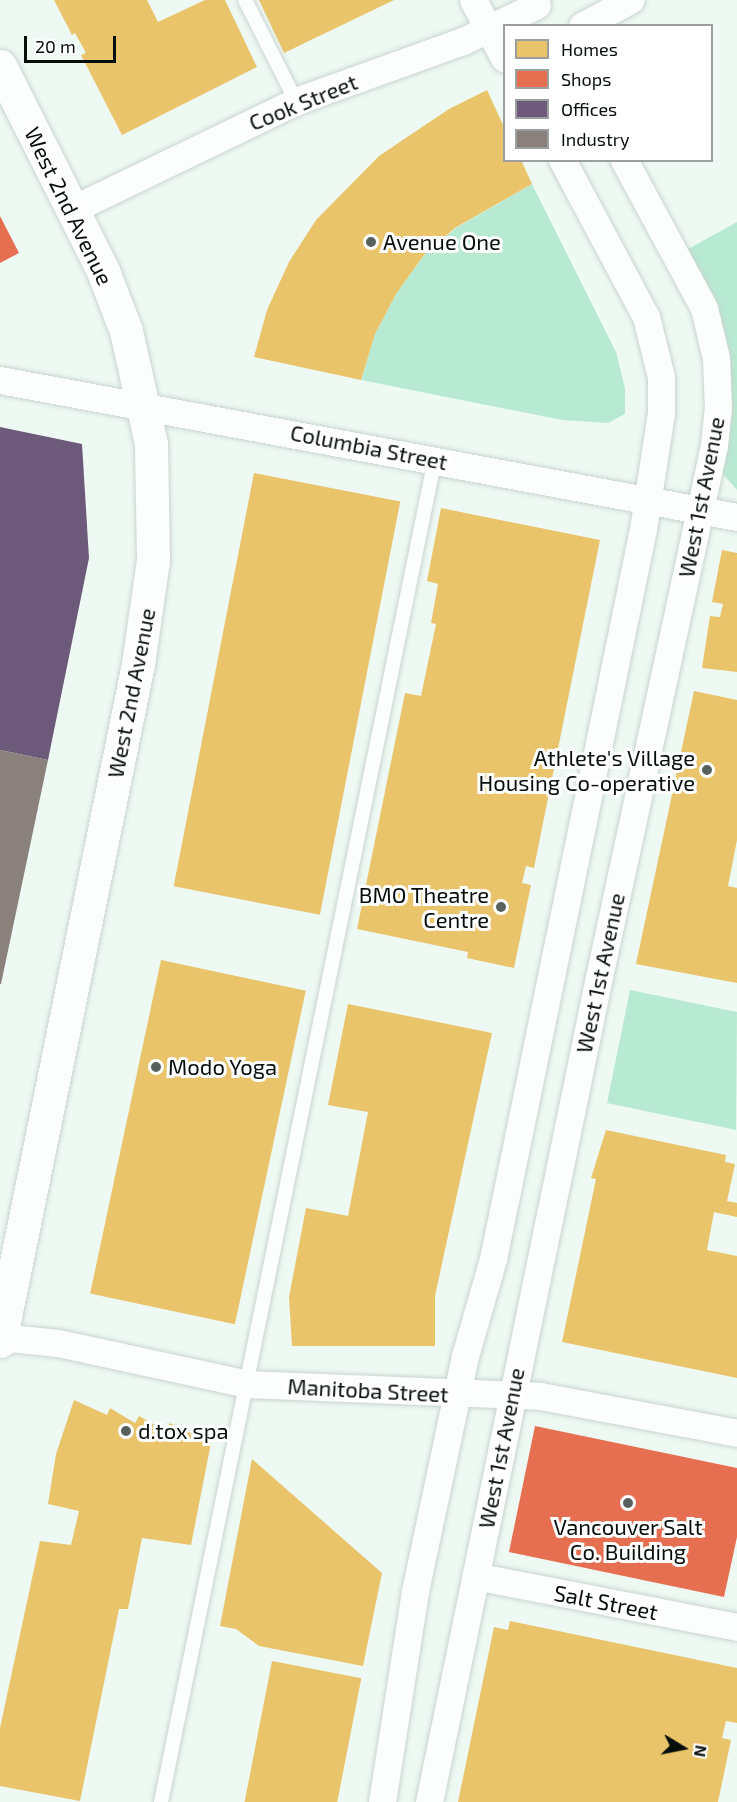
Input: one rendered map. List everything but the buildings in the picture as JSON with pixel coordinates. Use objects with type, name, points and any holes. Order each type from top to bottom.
[{"type":"main road","name":"West 2nd Avenue","points":[[0,66],[103,271],[126,331],[151,444],[153,497],[148,615],[0,1338]]},
{"type":"street","points":[[473,0],[503,56]]},
{"type":"street","points":[[586,24],[630,0]]},
{"type":"street","name":"Cook Street","points":[[504,24],[540,10]]},
{"type":"street","name":"Cook Street","points":[[73,209],[296,101],[503,24]]},
{"type":"street","points":[[382,1802],[415,1591],[456,1395],[493,1259],[649,499],[661,413],[654,341],[646,317],[563,162]]},
{"type":"street","name":"West 1st Avenue","points":[[429,1802],[512,1396],[700,510],[718,409],[712,340],[692,282],[625,162]]},
{"type":"street","name":"Columbia Street","points":[[0,380],[435,459],[737,517]]},
{"type":"street","name":"Manitoba Street","points":[[0,1338],[58,1343],[247,1384],[456,1395],[540,1396],[737,1433]]},
{"type":"street","name":"Salt Street","points":[[475,1576],[737,1627]]},
{"type":"lane","points":[[245,0],[296,101]]},
{"type":"lane","points":[[162,1802],[435,459]]},
{"type":"green space","points":[[532,184],[616,352],[625,388],[625,414],[608,423],[562,420],[361,380],[375,334],[396,294],[424,255],[456,228]]},
{"type":"green space","points":[[737,222],[737,490],[723,474],[709,292],[688,249]]},
{"type":"green space","points":[[630,990],[737,1012],[736,1130],[607,1103]]},
{"type":"place","name":"Avenue One","points":[[371,242]]},
{"type":"place","name":"Athlete's Village Housing Co-operative","points":[[707,770]]},
{"type":"place","name":"BMO Theatre Centre","points":[[501,907]]},
{"type":"place","name":"Modo Yoga","points":[[156,1067]]},
{"type":"place","name":"d.tox spa","points":[[126,1431]]},
{"type":"place","name":"Vancouver Salt Co. Building","points":[[628,1503]]}]
